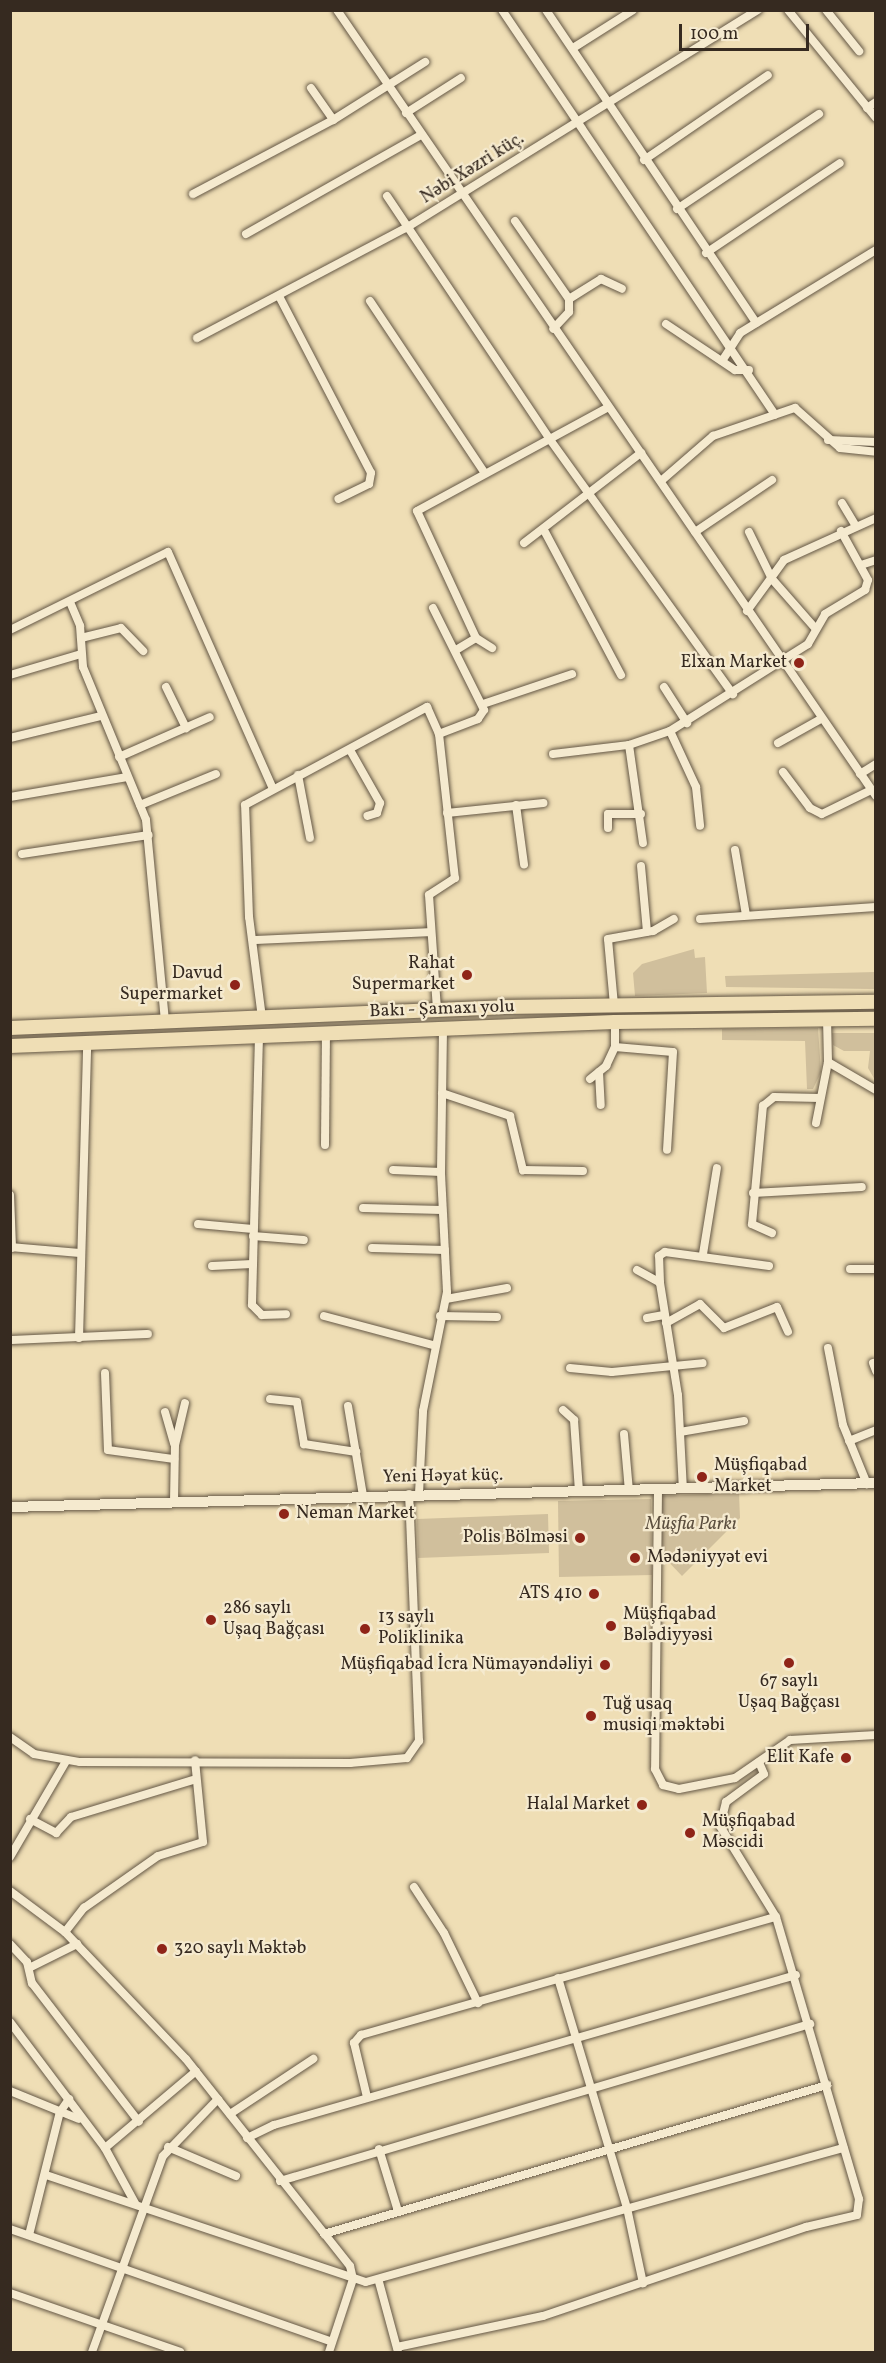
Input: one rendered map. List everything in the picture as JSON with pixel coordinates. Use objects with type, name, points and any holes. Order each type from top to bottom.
[{"type":"highway","name":"Bakı - Şamaxı yolu","points":[[10,1028],[437,1010],[876,1002]]},
{"type":"highway","name":"Bakı - Şamaxı yolu","points":[[10,1046],[615,1022],[876,1019]]},
{"type":"street","points":[[337,10],[461,195],[607,408],[661,481],[747,611],[873,793],[822,814],[810,808],[783,772]]},
{"type":"street","points":[[502,10],[577,123],[731,343],[775,414]]},
{"type":"street","points":[[546,10],[706,253],[756,323]]},
{"type":"street","points":[[573,48],[633,10]]},
{"type":"street","name":"Nəbi Xəzri küç.","points":[[197,338],[280,298],[406,228],[608,106],[758,10]]},
{"type":"street","points":[[788,10],[876,118]]},
{"type":"street","points":[[826,10],[859,51]]},
{"type":"street","points":[[193,194],[333,120],[425,62]]},
{"type":"street","points":[[645,160],[768,75]]},
{"type":"street","points":[[406,113],[461,78]]},
{"type":"street","points":[[311,88],[333,120]]},
{"type":"street","points":[[867,108],[876,102]]},
{"type":"street","points":[[677,209],[819,114]]},
{"type":"street","points":[[246,234],[421,135]]},
{"type":"street","points":[[706,253],[840,163]]},
{"type":"street","points":[[387,196],[406,228],[550,441],[733,694]]},
{"type":"street","points":[[515,221],[568,299],[569,312],[553,329]]},
{"type":"street","points":[[722,361],[731,343],[756,323],[876,250]]},
{"type":"street","points":[[568,299],[601,279],[622,289]]},
{"type":"street","points":[[280,298],[371,473],[369,484],[338,499]]},
{"type":"street","points":[[370,301],[484,472]]},
{"type":"street","points":[[666,324],[722,361],[748,370]]},
{"type":"street","points":[[492,648],[476,638],[416,515],[484,472],[550,441],[607,408]]},
{"type":"street","points":[[661,481],[713,436],[795,408],[826,440],[840,448],[876,452]]},
{"type":"street","points":[[826,440],[876,442]]},
{"type":"street","points":[[524,543],[545,532],[641,453]]},
{"type":"street","points":[[696,532],[772,480]]},
{"type":"street","points":[[842,503],[855,525]]},
{"type":"street","points":[[747,611],[784,560],[841,531],[876,518]]},
{"type":"street","points":[[553,754],[629,745],[670,731],[733,694],[808,644],[825,614],[865,590],[861,565],[841,531]]},
{"type":"street","points":[[545,532],[621,675]]},
{"type":"street","points":[[749,532],[772,579],[815,628]]},
{"type":"street","points":[[10,630],[168,552],[272,788]]},
{"type":"street","points":[[861,565],[876,560]]},
{"type":"street","points":[[70,602],[81,638],[81,654],[101,716],[140,805],[149,835],[165,1022]]},
{"type":"street","points":[[433,608],[483,704],[478,719],[439,734]]},
{"type":"street","points":[[81,638],[121,628],[143,651]]},
{"type":"street","points":[[456,650],[476,638]]},
{"type":"street","points":[[10,675],[81,654]]},
{"type":"street","points":[[483,704],[572,674]]},
{"type":"street","points":[[166,687],[186,728]]},
{"type":"street","points":[[664,687],[687,723]]},
{"type":"street","points":[[262,1017],[254,940],[245,805],[272,788],[350,750],[427,707],[439,734],[455,878],[429,895],[429,932],[437,1010]]},
{"type":"street","points":[[10,738],[101,716]]},
{"type":"street","points":[[118,757],[210,717]]},
{"type":"street","points":[[778,743],[821,719]]},
{"type":"street","points":[[670,731],[696,787],[700,826]]},
{"type":"street","points":[[629,745],[641,814],[643,843]]},
{"type":"street","points":[[350,750],[380,803],[377,813],[367,816]]},
{"type":"street","points":[[860,774],[876,764]]},
{"type":"street","points":[[140,805],[216,774]]},
{"type":"street","points":[[298,775],[310,838]]},
{"type":"street","points":[[10,797],[127,777]]},
{"type":"street","points":[[447,813],[543,803]]},
{"type":"street","points":[[516,805],[524,864]]},
{"type":"street","points":[[608,828],[608,814],[641,814]]},
{"type":"street","points":[[21,854],[149,835]]},
{"type":"street","points":[[735,850],[746,915]]},
{"type":"street","points":[[641,866],[647,933]]},
{"type":"street","points":[[700,919],[876,907]]},
{"type":"street","points":[[614,1005],[608,939],[647,933],[674,919]]},
{"type":"street","points":[[254,940],[429,932]]},
{"type":"street","points":[[816,1122],[828,1062],[827,1018]]},
{"type":"street","points":[[590,1079],[599,1072],[615,1047],[615,1022]]},
{"type":"street","points":[[10,1737],[34,1754],[66,1761],[376,1762],[407,1758],[418,1749],[414,1494],[433,1346],[446,1299],[441,1172],[443,1028]]},
{"type":"street","points":[[325,1145],[326,1032]]},
{"type":"street","points":[[259,1036],[252,1264],[254,1312],[286,1314]]},
{"type":"street","points":[[79,1338],[87,1043]]},
{"type":"street","points":[[615,1047],[673,1052],[667,1150]]},
{"type":"street","points":[[828,1062],[876,1090]]},
{"type":"street","points":[[599,1072],[601,1105]]},
{"type":"street","points":[[442,1093],[510,1116],[523,1170],[583,1171]]},
{"type":"street","points":[[772,1233],[752,1224],[753,1193],[763,1106],[774,1097],[820,1098]]},
{"type":"street","points":[[703,1254],[717,1168]]},
{"type":"street","points":[[393,1170],[441,1172]]},
{"type":"street","points":[[753,1193],[862,1187]]},
{"type":"street","points":[[10,1195],[11,1248],[80,1253]]},
{"type":"street","points":[[363,1208],[442,1210]]},
{"type":"street","points":[[198,1224],[304,1240]]},
{"type":"street","points":[[372,1248],[445,1250]]},
{"type":"street","points":[[683,1490],[674,1367],[660,1283],[661,1252],[703,1254],[769,1266]]},
{"type":"street","points":[[212,1266],[252,1264]]},
{"type":"street","points":[[849,1269],[876,1269]]},
{"type":"street","points":[[637,1270],[660,1283]]},
{"type":"street","points":[[446,1299],[507,1288]]},
{"type":"street","points":[[647,1318],[665,1319],[700,1304],[724,1328],[777,1307],[788,1332]]},
{"type":"street","points":[[324,1316],[433,1346]]},
{"type":"street","points":[[440,1316],[497,1317]]},
{"type":"street","points":[[10,1340],[148,1334]]},
{"type":"street","points":[[828,1348],[849,1441],[872,1483]]},
{"type":"street","points":[[570,1368],[612,1372],[703,1363]]},
{"type":"street","points":[[105,1373],[108,1450],[174,1459]]},
{"type":"street","points":[[270,1399],[297,1402],[304,1444],[356,1452]]},
{"type":"street","points":[[174,1502],[175,1445],[185,1403]]},
{"type":"street","points":[[348,1406],[363,1496]]},
{"type":"street","points":[[563,1410],[574,1420],[579,1491]]},
{"type":"street","points":[[165,1412],[175,1445]]},
{"type":"street","points":[[680,1432],[744,1421]]},
{"type":"street","points":[[849,1441],[876,1430]]},
{"type":"street","points":[[624,1434],[629,1491]]},
{"type":"street","name":"Yeni Həyat küç.","points":[[10,1507],[872,1483]]},
{"type":"street","points":[[658,1490],[658,1779],[667,1788],[679,1789],[735,1778],[759,1762],[770,1749],[790,1740],[876,1734]]},
{"type":"street","points":[[65,1932],[84,1908],[158,1856],[203,1842],[193,1780],[195,1760]]},
{"type":"street","points":[[10,1857],[30,1819],[66,1761]]},
{"type":"street","points":[[379,2282],[398,2350],[543,2316],[857,2215],[859,2199],[796,1975],[776,1917],[719,1817],[726,1802],[764,1774],[759,1762]]},
{"type":"street","points":[[30,1819],[56,1833],[71,1817],[193,1780]]},
{"type":"street","points":[[414,1887],[444,1933],[478,2004]]},
{"type":"street","points":[[10,1891],[65,1932],[196,2071],[280,2181],[350,2266],[353,2278],[329,2352]]},
{"type":"street","points":[[367,2097],[355,2039],[478,2004],[558,1978],[776,1917]]},
{"type":"street","points":[[10,1944],[28,1968],[32,1983],[139,2122]]},
{"type":"street","points":[[28,1968],[77,1944]]},
{"type":"street","points":[[247,2138],[367,2097],[796,1975]]},
{"type":"street","points":[[558,1978],[627,2208],[643,2283]]},
{"type":"street","points":[[10,2022],[69,2099],[79,2119],[105,2148],[135,2203]]},
{"type":"street","points":[[280,2181],[379,2149],[810,2024]]},
{"type":"street","points":[[230,2114],[313,2060]]},
{"type":"street","points":[[105,2148],[139,2122],[196,2071]]},
{"type":"street","points":[[324,2234],[397,2208],[827,2085]]},
{"type":"street","points":[[10,2091],[79,2119]]},
{"type":"street","points":[[29,2235],[46,2175],[60,2112],[69,2099]]},
{"type":"street","points":[[92,2352],[168,2147],[218,2099]]},
{"type":"street","points":[[168,2147],[236,2176]]},
{"type":"street","points":[[46,2175],[353,2278],[379,2282],[627,2208],[844,2148]]},
{"type":"street","points":[[379,2149],[397,2208]]},
{"type":"street","points":[[10,2229],[332,2342]]},
{"type":"street","points":[[10,2293],[180,2352]]},
{"type":"green space","points":[[694,949],[695,958],[705,957],[707,993],[635,996],[633,973],[642,964]]},
{"type":"green space","points":[[875,972],[875,989],[726,987],[725,976]]},
{"type":"green space","points":[[818,1028],[821,1072],[813,1089],[807,1089],[805,1041],[722,1040],[722,1029]]},
{"type":"green space","points":[[832,1033],[875,1033],[875,1080],[868,1068],[870,1051],[844,1051],[833,1045]]},
{"type":"green space","name":"Müşfia Parkı","points":[[739,1493],[740,1518],[682,1576],[662,1555],[660,1496]]},
{"type":"green space","points":[[651,1499],[652,1575],[559,1577],[558,1501]]},
{"type":"green space","points":[[548,1514],[549,1553],[418,1558],[417,1519]]},
{"type":"place","name":"Elxan Market","points":[[799,663]]},
{"type":"place","name":"Rahat Supermarket","points":[[467,975]]},
{"type":"place","name":"Davud Supermarket","points":[[235,985]]},
{"type":"place","name":"Müşfiqabad Market","points":[[702,1477]]},
{"type":"place","name":"Neman Market","points":[[284,1514]]},
{"type":"place","name":"Polis Bölməsi","points":[[580,1538]]},
{"type":"place","name":"Mədəniyyət evi","points":[[635,1558]]},
{"type":"place","name":"ATS 410","points":[[594,1594]]},
{"type":"place","name":"286 saylı Uşaq Bağçası","points":[[211,1620]]},
{"type":"place","name":"Müşfiqabad Bələdiyyəsi","points":[[611,1626]]},
{"type":"place","name":"13 saylı Poliklinika","points":[[365,1629]]},
{"type":"place","name":"67 saylı Uşaq Bağçası","points":[[789,1663]]},
{"type":"place","name":"Müşfiqabad İcra Nümayəndəliyi","points":[[605,1665]]},
{"type":"place","name":"Tuğ usaq musiqi məktəbi","points":[[591,1716]]},
{"type":"place","name":"Elit Kafe","points":[[846,1758]]},
{"type":"place","name":"Halal Market","points":[[642,1805]]},
{"type":"place","name":"Müşfiqabad Məscidi","points":[[690,1833]]},
{"type":"place","name":"320 saylı Məktəb","points":[[162,1949]]}]
